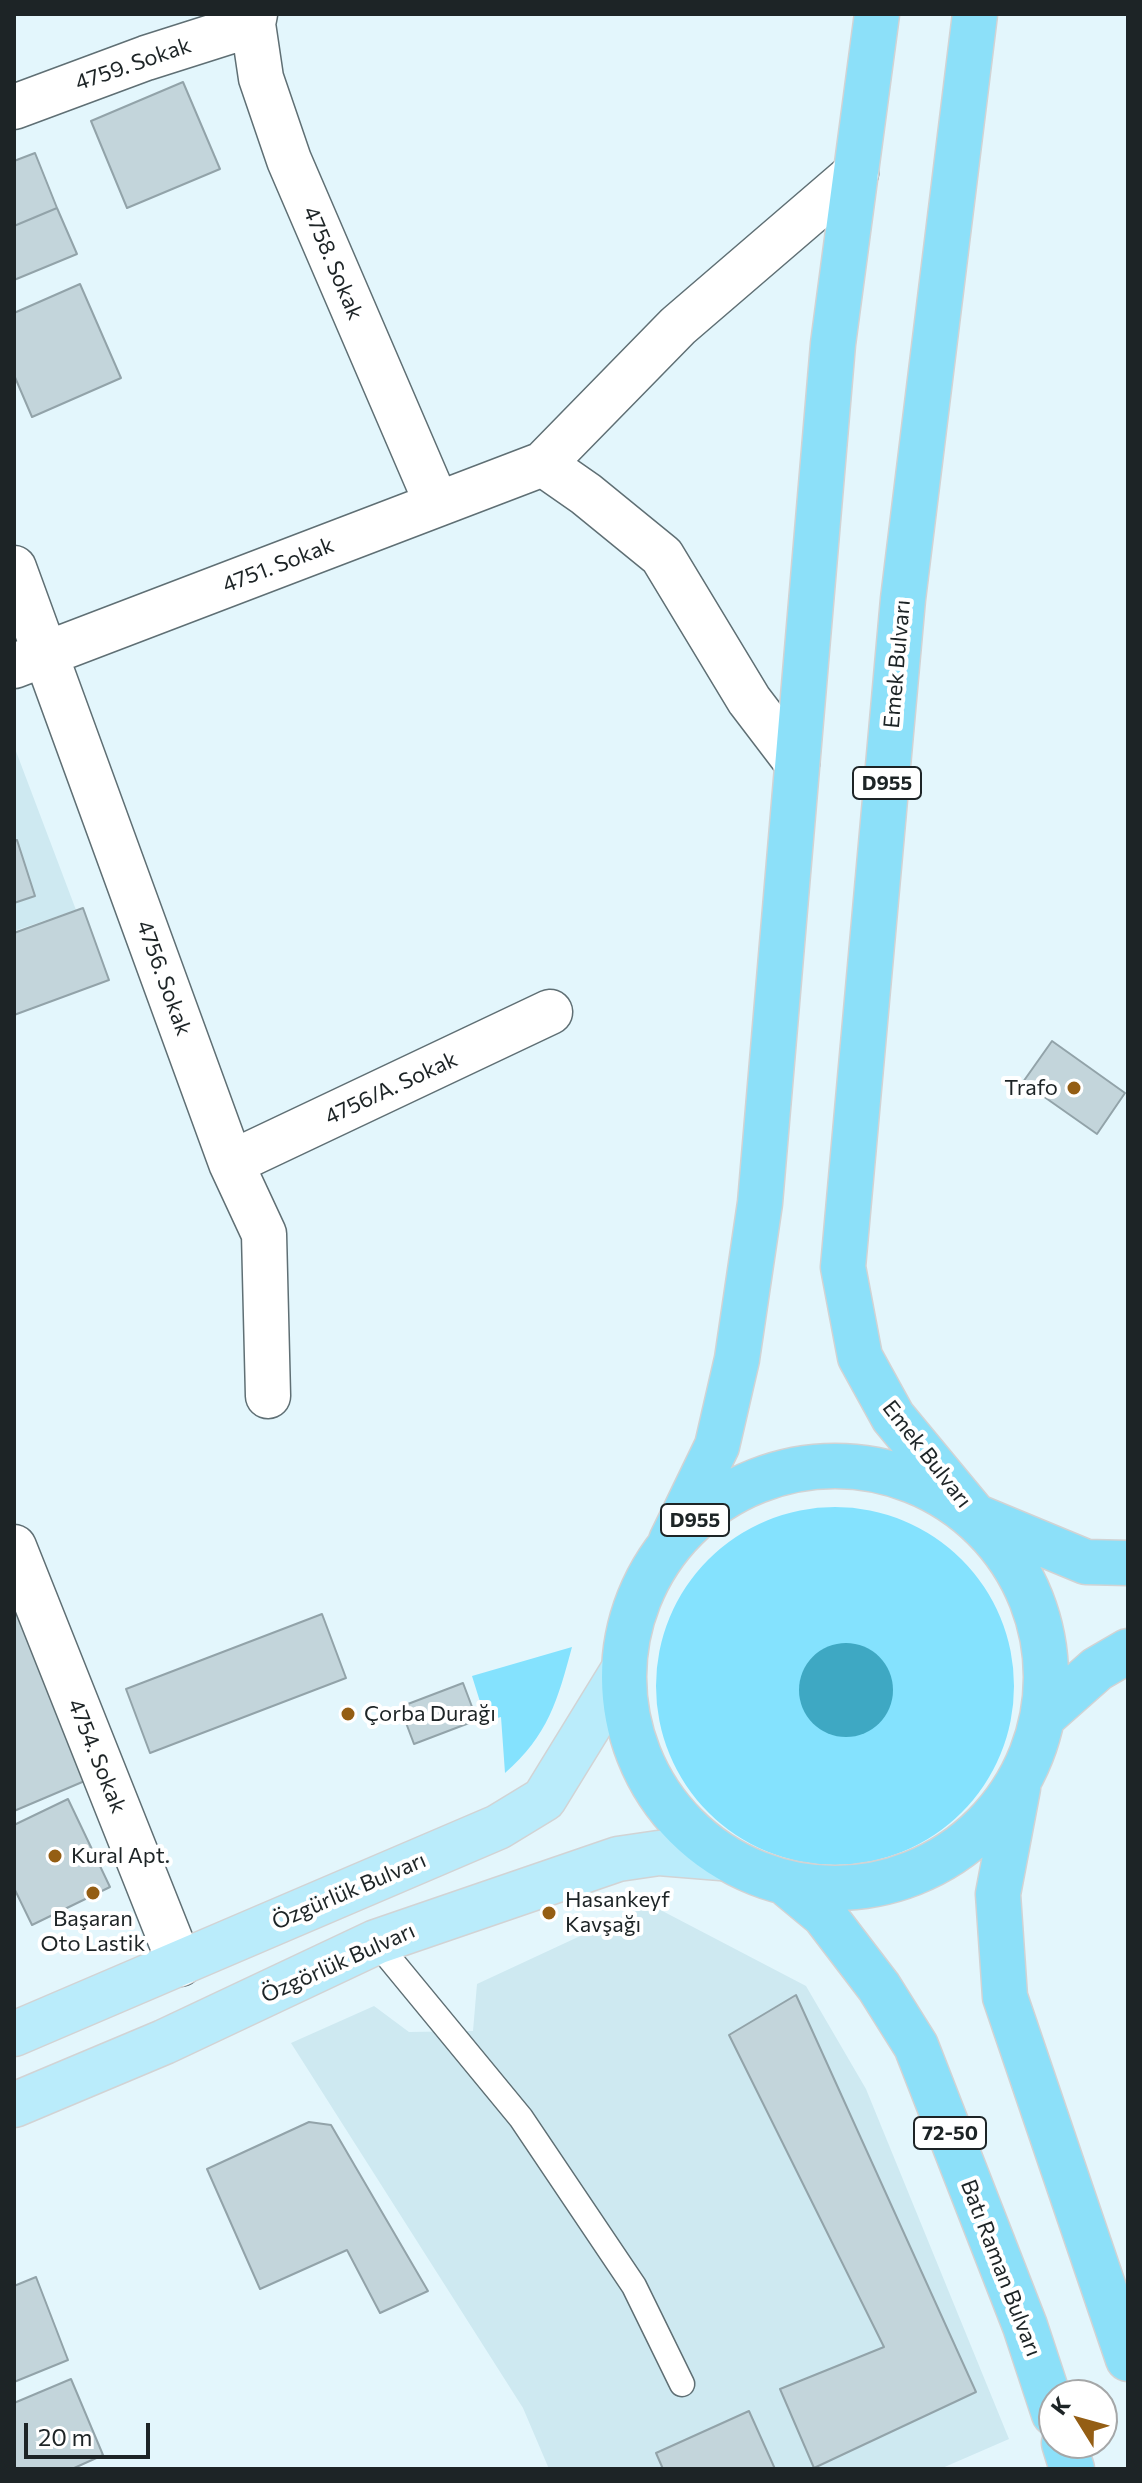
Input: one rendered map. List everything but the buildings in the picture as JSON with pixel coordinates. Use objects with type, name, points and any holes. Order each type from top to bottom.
[{"type":"highway","name":"D955","points":[[877,14],[833,344],[760,1203],[737,1359],[717,1446],[671,1541],[636,1599],[622,1672],[632,1745],[667,1809],[721,1858],[789,1886],[855,1889],[920,1873],[976,1837],[1018,1785],[1044,1716],[1045,1643],[1021,1573],[975,1516]]},
{"type":"highway","name":"Emek Bulvarı","points":[[975,14],[903,599],[843,1267],[860,1357],[893,1417],[975,1516]]},
{"type":"highway","name":"D955","points":[[671,1541],[722,1496],[785,1470],[852,1464],[918,1480],[975,1516],[1086,1562],[1128,1563]]},
{"type":"highway","name":"D955","points":[[1044,1716],[1097,1669],[1128,1651]]},
{"type":"highway","points":[[1018,1785],[998,1894],[1005,1997],[1128,2359]]},
{"type":"highway","name":"Batı Raman Bulvarı","points":[[789,1886],[824,1915],[879,1987],[916,2046],[1025,2326],[1042,2379]]},
{"type":"main road","name":"Özgürlük Bulvarı","points":[[14,2034],[498,1827],[544,1799],[622,1672]]},
{"type":"main road","name":"Özgörlük Bulvarı","points":[[14,2105],[164,2042],[376,1942],[618,1859],[659,1853],[721,1858]]},
{"type":"street","name":"4759. Sokak","points":[[14,107],[254,19]]},
{"type":"street","name":"4758. Sokak","points":[[254,19],[261,78],[289,160],[437,504]]},
{"type":"street","points":[[797,763],[749,700],[662,556],[586,494],[543,464],[678,326],[856,173]]},
{"type":"street","name":"4751. Sokak","points":[[30,659],[543,464]]},
{"type":"street","name":"4756. Sokak","points":[[14,568],[30,659],[231,1163],[264,1234],[268,1396]]},
{"type":"street","name":"4756/A. Sokak","points":[[231,1163],[550,1012]]},
{"type":"street","name":"4754. Sokak","points":[[14,1547],[180,1964]]},
{"type":"lane","points":[[376,1942],[521,2118],[634,2286],[682,2384]]},
{"type":"shaded area","points":[[14,746],[76,910],[14,931]]},
{"type":"shaded area","points":[[835,1507],[870,1511],[903,1521],[934,1538],[961,1560],[983,1587],[1000,1618],[1010,1651],[1014,1686],[1010,1721],[1000,1754],[983,1785],[961,1812],[934,1834],[903,1851],[870,1861],[835,1865],[800,1861],[767,1851],[736,1834],[709,1812],[687,1785],[670,1754],[660,1721],[656,1686],[660,1651],[670,1618],[687,1587],[709,1560],[736,1538],[767,1521],[800,1511]]},
{"type":"shaded area","points":[[837,1643],[855,1643],[880,1656],[890,1672],[893,1690],[890,1708],[880,1724],[855,1737],[837,1737],[812,1724],[799,1699],[799,1681],[812,1656]]},
{"type":"shaded area","points":[[572,1647],[549,1716],[532,1745],[505,1773],[501,1717],[486,1721],[472,1676]]},
{"type":"shaded area","points":[[649,1904],[806,1986],[866,2089],[1009,2439],[940,2469],[549,2469],[523,2408],[291,2043],[374,2006],[409,2032],[473,2031],[477,1984]]},
{"type":"place","name":"Trafo","points":[[1074,1088]]},
{"type":"place","name":"Çorba Durağı","points":[[348,1714]]},
{"type":"place","name":"Kural Apt.","points":[[55,1856]]},
{"type":"place","name":"Başaran Oto Lastik","points":[[93,1893]]},
{"type":"place","name":"Hasankeyf Kavşağı","points":[[549,1913]]}]
